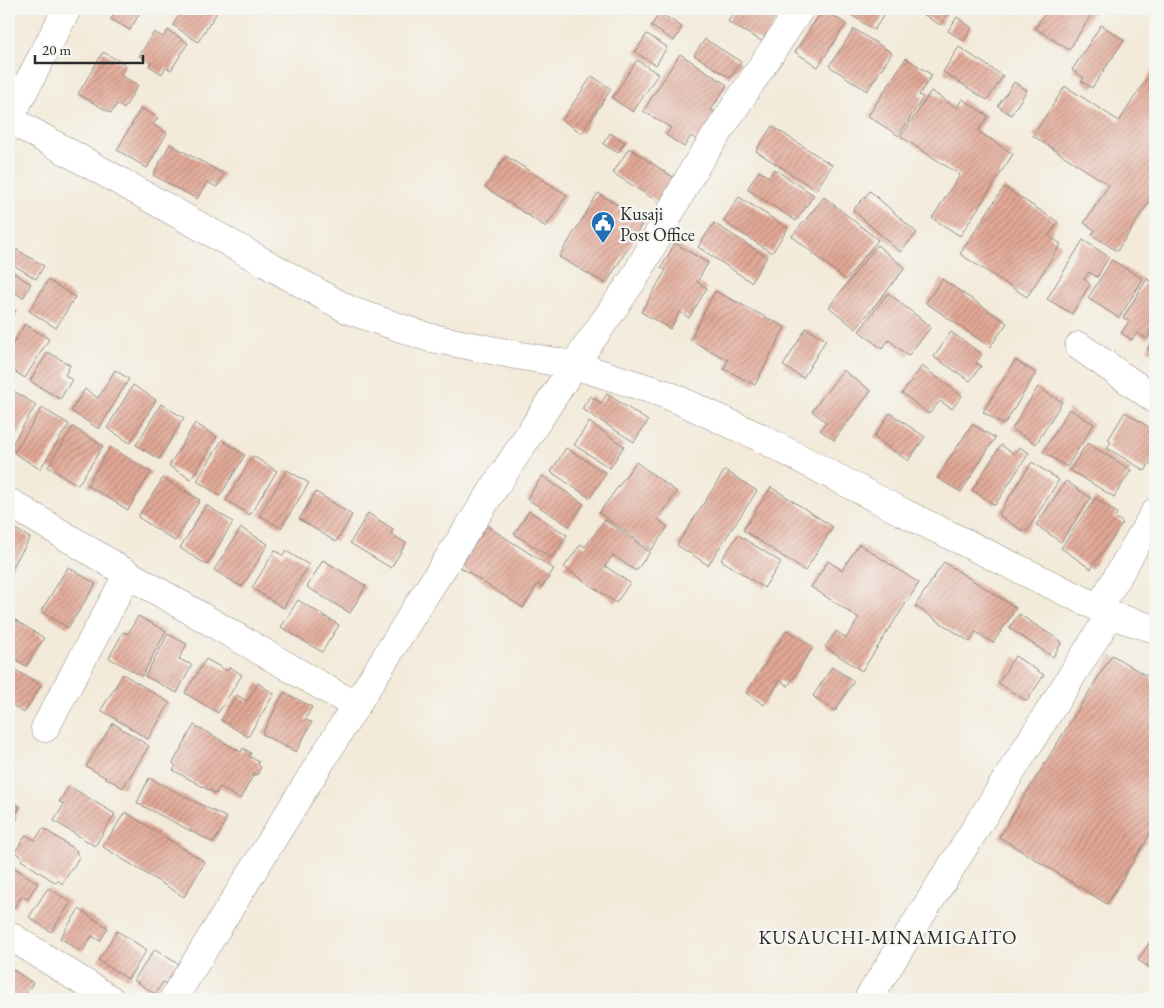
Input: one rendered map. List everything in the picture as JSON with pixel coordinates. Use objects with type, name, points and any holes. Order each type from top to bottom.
[{"type":"street","points":[[67,9],[9,119],[349,310],[427,337],[574,365],[668,395],[759,437],[902,512],[1104,611],[1155,629]]},
{"type":"street","points":[[173,999],[417,607],[574,365],[635,277],[695,166],[800,9]]},
{"type":"street","points":[[1079,346],[1155,399]]},
{"type":"street","points":[[9,502],[128,574],[356,706]]},
{"type":"street","points":[[868,999],[1104,611],[1155,512]]},
{"type":"street","points":[[45,728],[128,574]]},
{"type":"street","points":[[9,935],[110,999]]},
{"type":"building","points":[[107,9],[142,9],[130,30],[111,19],[115,13]]},
{"type":"building","points":[[183,9],[219,9],[198,42],[173,25]]},
{"type":"building","points":[[628,9],[642,9],[638,15]]},
{"type":"building","points":[[735,9],[783,9],[763,42],[728,22]]},
{"type":"building","points":[[823,9],[846,24],[818,67],[795,52]]},
{"type":"building","points":[[842,9],[888,9],[874,30]]},
{"type":"building","points":[[927,9],[941,9],[948,13],[940,25],[923,14]]},
{"type":"building","points":[[1048,9],[1095,9],[1069,50],[1035,28]]},
{"type":"building","points":[[660,13],[682,27],[674,41],[651,26]]},
{"type":"building","points":[[957,17],[972,28],[964,41],[948,31]]},
{"type":"building","points":[[1101,25],[1124,40],[1092,88],[1081,81],[1084,78],[1072,70]]},
{"type":"building","points":[[854,29],[892,53],[867,91],[829,66]]},
{"type":"building","points":[[168,30],[188,43],[171,70],[166,67],[162,74],[149,66],[151,63],[139,56],[154,32],[163,37]]},
{"type":"building","points":[[647,34],[667,47],[656,65],[635,52]]},
{"type":"building","points":[[705,39],[741,62],[730,78],[694,55]]},
{"type":"building","points":[[959,47],[1003,76],[987,100],[943,72]]},
{"type":"building","points":[[103,52],[126,65],[120,75],[138,85],[124,109],[117,104],[111,113],[78,94]]},
{"type":"building","points":[[680,54],[727,85],[711,110],[717,113],[699,141],[691,136],[684,147],[666,135],[671,128],[643,111]]},
{"type":"building","points":[[906,58],[932,75],[919,95],[923,97],[899,136],[868,116]]},
{"type":"building","points":[[637,60],[658,74],[633,112],[612,98]]},
{"type":"building","points":[[1155,66],[1155,193],[1117,251],[1092,235],[1095,230],[1084,223],[1109,185],[1033,136],[1065,86],[1119,121]]},
{"type":"building","points":[[592,76],[611,89],[582,133],[562,120]]},
{"type":"building","points":[[1014,82],[1027,90],[1011,115],[998,106]]},
{"type":"building","points":[[931,91],[957,108],[962,99],[988,116],[978,131],[1013,154],[960,236],[932,218],[960,175],[901,137]]},
{"type":"building","points":[[141,108],[158,118],[153,125],[167,133],[147,168],[117,150]]},
{"type":"building","points":[[772,126],[832,165],[816,190],[756,151]]},
{"type":"building","points":[[610,133],[625,142],[618,153],[603,144]]},
{"type":"building","points":[[170,144],[224,174],[217,187],[207,182],[197,199],[153,175]]},
{"type":"building","points":[[629,148],[676,179],[660,203],[613,173]]},
{"type":"building","points":[[506,156],[567,195],[546,227],[485,187]]},
{"type":"building","points":[[774,169],[814,195],[796,221],[747,189],[759,171],[769,177]]},
{"type":"building","points":[[1004,187],[1058,222],[1049,236],[1061,244],[1027,297],[960,254]]},
{"type":"building","points":[[870,191],[917,233],[900,252],[853,210]]},
{"type":"building","points":[[598,193],[644,221],[606,284],[559,257]]},
{"type":"building","points":[[739,197],[788,228],[772,253],[723,221]]},
{"type":"building","points":[[824,197],[878,240],[846,280],[792,236]]},
{"type":"building","points":[[714,223],[767,257],[751,282],[698,247]]},
{"type":"building","points":[[1083,240],[1109,257],[1097,277],[1089,272],[1084,279],[1090,284],[1072,314],[1047,299]]},
{"type":"building","points":[[675,243],[708,263],[697,282],[707,288],[689,318],[680,312],[670,329],[641,312],[666,270],[661,268]]},
{"type":"building","points":[[9,245],[44,266],[36,279],[9,262]]},
{"type":"building","points":[[877,245],[905,268],[856,329],[829,307]]},
{"type":"building","points":[[1112,260],[1143,279],[1119,318],[1088,298]]},
{"type":"building","points":[[9,270],[31,284],[23,298],[9,289]]},
{"type":"building","points":[[942,279],[1007,323],[990,347],[926,303]]},
{"type":"building","points":[[1147,279],[1155,284],[1155,325],[1147,339],[1137,333],[1132,340],[1121,333],[1129,321],[1123,318]]},
{"type":"building","points":[[48,280],[75,297],[56,328],[29,311]]},
{"type":"building","points":[[715,291],[785,327],[755,385],[724,369],[728,360],[690,340]]},
{"type":"building","points":[[888,293],[931,327],[908,356],[889,340],[882,349],[859,331]]},
{"type":"building","points":[[9,307],[16,311],[9,323]]},
{"type":"building","points":[[25,324],[49,339],[25,378],[9,368],[9,350]]},
{"type":"building","points":[[806,328],[826,340],[803,378],[783,366]]},
{"type":"building","points":[[951,332],[982,354],[976,363],[981,366],[970,381],[934,357]]},
{"type":"building","points":[[1155,335],[1155,354],[1147,349]]},
{"type":"building","points":[[48,352],[70,365],[65,375],[72,380],[60,399],[30,381]]},
{"type":"building","points":[[1015,360],[1036,373],[1004,425],[983,412]]},
{"type":"building","points":[[922,366],[962,396],[952,409],[940,401],[929,414],[902,393]]},
{"type":"building","points":[[115,370],[129,379],[99,429],[71,411],[85,389],[98,398]]},
{"type":"building","points":[[843,370],[871,391],[834,440],[820,430],[826,422],[812,411]]},
{"type":"building","points":[[133,385],[156,400],[130,443],[107,428]]},
{"type":"building","points":[[1038,387],[1062,402],[1036,444],[1012,429]]},
{"type":"building","points":[[9,388],[36,405],[9,449]]},
{"type":"building","points":[[607,394],[648,421],[634,442],[582,409],[590,396],[601,403]]},
{"type":"building","points":[[161,404],[184,418],[159,459],[136,445]]},
{"type":"building","points":[[42,408],[69,424],[40,469],[14,453]]},
{"type":"building","points":[[1069,409],[1094,424],[1067,467],[1043,452]]},
{"type":"building","points":[[1125,412],[1155,431],[1155,454],[1145,471],[1107,448],[1111,442],[1108,440]]},
{"type":"building","points":[[890,413],[925,437],[908,461],[874,437]]},
{"type":"building","points":[[589,422],[624,446],[610,468],[574,445]]},
{"type":"building","points":[[195,423],[217,437],[191,479],[169,466]]},
{"type":"building","points":[[972,424],[995,438],[961,492],[937,478]]},
{"type":"building","points":[[73,427],[103,446],[78,485],[48,467]]},
{"type":"building","points":[[222,440],[245,455],[220,496],[197,481]]},
{"type":"building","points":[[1087,443],[1131,470],[1114,497],[1070,470]]},
{"type":"building","points":[[1001,445],[1014,454],[1019,447],[1029,453],[995,505],[972,490]]},
{"type":"building","points":[[110,447],[151,472],[128,510],[87,485]]},
{"type":"building","points":[[566,448],[606,473],[590,498],[551,472]]},
{"type":"building","points":[[253,456],[277,471],[250,515],[226,500]]},
{"type":"building","points":[[636,462],[677,492],[658,519],[668,527],[651,550],[599,513]]},
{"type":"building","points":[[1032,462],[1059,480],[1027,531],[1025,530],[1024,532],[1000,516],[1001,514],[999,513]]},
{"type":"building","points":[[287,470],[309,483],[281,528],[259,515]]},
{"type":"building","points":[[725,470],[757,491],[708,565],[677,545]]},
{"type":"building","points":[[542,476],[584,504],[569,526],[527,499]]},
{"type":"building","points":[[163,478],[200,500],[175,541],[138,517]]},
{"type":"building","points":[[1066,481],[1091,498],[1061,542],[1036,525]]},
{"type":"building","points":[[771,487],[833,527],[805,571],[743,530]]},
{"type":"building","points":[[316,492],[352,515],[336,542],[299,519]]},
{"type":"building","points":[[1095,498],[1117,513],[1115,517],[1123,523],[1091,569],[1061,548]]},
{"type":"building","points":[[206,505],[233,522],[207,565],[180,548]]},
{"type":"building","points":[[529,511],[567,535],[552,558],[514,534]]},
{"type":"building","points":[[368,513],[393,529],[391,534],[406,543],[391,568],[350,543]]},
{"type":"building","points":[[605,520],[650,552],[636,571],[613,555],[605,566],[630,583],[616,603],[564,567],[581,544],[585,547]]},
{"type":"building","points":[[9,525],[30,538],[9,573]]},
{"type":"building","points":[[487,526],[554,569],[542,587],[538,584],[523,608],[460,567]]},
{"type":"building","points":[[241,528],[268,544],[242,587],[214,570]]},
{"type":"building","points":[[738,535],[781,562],[764,588],[721,560]]},
{"type":"building","points":[[859,544],[919,583],[862,671],[825,647],[836,631],[846,638],[859,618],[811,587],[828,561],[842,570]]},
{"type":"building","points":[[275,550],[283,556],[286,551],[309,565],[283,608],[252,588]]},
{"type":"building","points":[[323,560],[366,586],[350,613],[307,587]]},
{"type":"building","points":[[944,562],[1016,608],[993,643],[976,632],[970,642],[915,606]]},
{"type":"building","points":[[68,567],[96,584],[68,628],[41,611]]},
{"type":"building","points":[[298,600],[339,625],[322,652],[281,627]]},
{"type":"building","points":[[1019,614],[1062,642],[1053,657],[1009,628]]},
{"type":"building","points":[[9,616],[44,638],[26,666],[9,655]]},
{"type":"building","points":[[138,616],[166,631],[142,676],[109,658],[123,632],[128,634]]},
{"type":"building","points":[[787,630],[813,647],[788,686],[780,680],[764,705],[746,693]]},
{"type":"building","points":[[168,634],[187,644],[179,659],[192,665],[177,693],[145,676]]},
{"type":"building","points":[[1112,655],[1155,681],[1155,826],[1107,904],[999,837]]},
{"type":"building","points":[[1015,656],[1044,675],[1027,701],[998,683]]},
{"type":"building","points":[[206,659],[227,671],[230,667],[242,675],[218,713],[185,693]]},
{"type":"building","points":[[9,666],[41,685],[24,713],[9,703]]},
{"type":"building","points":[[832,667],[854,681],[835,711],[813,696]]},
{"type":"building","points":[[123,674],[170,703],[148,739],[101,710]]},
{"type":"building","points":[[258,683],[274,694],[248,737],[221,720],[237,695],[247,701]]},
{"type":"building","points":[[284,692],[312,707],[305,720],[312,722],[296,752],[262,734]]},
{"type":"building","points":[[113,723],[149,746],[123,788],[86,766]]},
{"type":"building","points":[[194,725],[241,752],[243,748],[251,753],[249,756],[259,762],[258,765],[261,767],[257,775],[254,774],[240,799],[220,787],[216,794],[173,770],[176,766],[173,763]]},
{"type":"building","points":[[149,778],[227,818],[214,843],[137,803]]},
{"type":"building","points":[[69,786],[115,814],[95,846],[54,821],[64,804],[59,802]]},
{"type":"building","points":[[9,800],[20,807],[15,816],[17,818],[9,831]]},
{"type":"building","points":[[125,812],[205,862],[184,897],[103,847]]},
{"type":"building","points":[[43,828],[77,851],[76,853],[80,856],[62,884],[58,880],[56,883],[21,860],[23,858],[15,852],[26,835],[35,840]]},
{"type":"building","points":[[10,865],[38,883],[27,899],[22,896],[14,908],[9,904]]},
{"type":"building","points":[[48,888],[71,902],[51,932],[29,917]]},
{"type":"building","points":[[79,909],[108,928],[100,941],[92,936],[82,952],[60,938]]},
{"type":"building","points":[[117,931],[147,950],[128,979],[98,960]]},
{"type":"building","points":[[1155,934],[1155,971],[1138,960]]},
{"type":"building","points":[[155,949],[181,966],[168,985],[163,982],[155,994],[134,980]]},
{"type":"building","points":[[9,967],[33,983],[22,999],[9,999]]},
{"type":"place","name":"Kusaji Post Office","points":[[603,244]]},
{"type":"district","name":"KUSAUCHI-MINAMIGAITO","points":[[888,937]]}]
